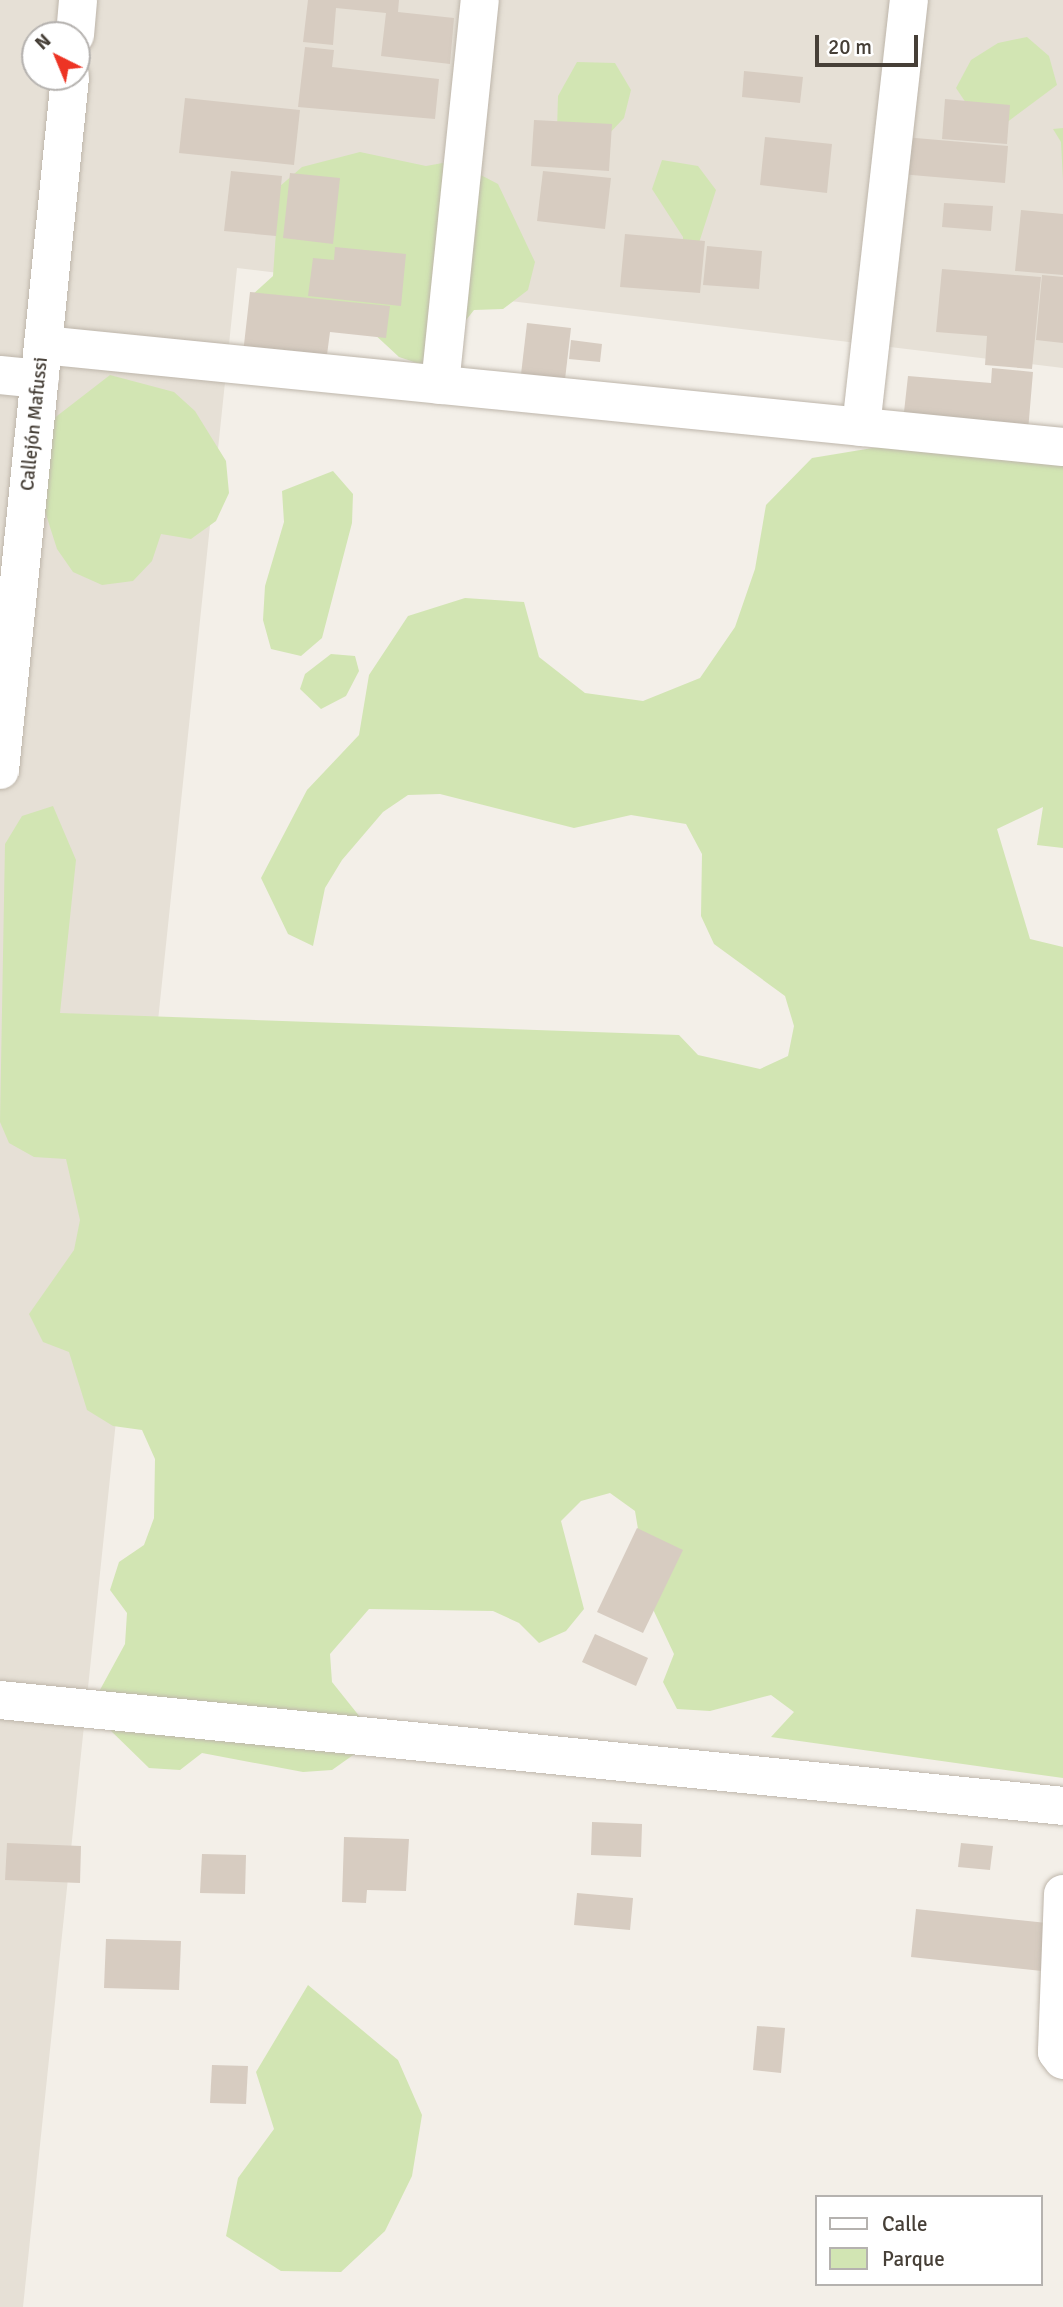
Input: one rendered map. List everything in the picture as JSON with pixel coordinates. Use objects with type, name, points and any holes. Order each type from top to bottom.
[{"type":"street","points":[[76,21],[78,0]]},
{"type":"street","points":[[440,385],[480,0]]},
{"type":"street","points":[[861,426],[909,0]]},
{"type":"street","name":"Callejón Mafussi","points":[[0,770],[70,91]]},
{"type":"street","points":[[0,375],[41,362],[440,385],[1063,447]]},
{"type":"street","points":[[0,1700],[1063,1806]]},
{"type":"street","points":[[1063,1894],[1057,2052],[1063,2060]]},
{"type":"shaded area","points":[[0,0],[1063,0],[1063,368],[237,268],[23,2307],[0,2307]]},
{"type":"green space","points":[[1027,37],[1049,56],[1057,85],[998,129],[972,112],[956,88],[971,60],[998,43]]},
{"type":"green space","points":[[577,62],[615,63],[631,90],[624,118],[604,139],[557,130],[558,96]]},
{"type":"green space","points":[[1063,128],[1063,181],[1061,142],[1053,129]]},
{"type":"green space","points":[[360,152],[426,166],[454,161],[498,184],[535,262],[528,290],[503,309],[474,310],[429,367],[399,357],[357,318],[250,297],[273,276],[279,187],[302,167]]},
{"type":"green space","points":[[662,160],[698,166],[716,190],[697,249],[683,269],[683,237],[652,189]]},
{"type":"green space","points":[[110,375],[174,392],[195,411],[226,461],[229,493],[216,521],[191,539],[161,534],[152,561],[133,581],[102,585],[73,572],[57,549],[29,461],[35,433]]},
{"type":"green space","points":[[933,438],[1063,453],[1063,848],[1037,845],[1043,807],[997,829],[1030,939],[1063,947],[1063,1778],[771,1737],[794,1712],[771,1695],[710,1711],[677,1709],[663,1682],[674,1654],[635,1571],[640,1541],[635,1511],[610,1493],[581,1501],[561,1521],[584,1609],[566,1631],[539,1643],[519,1623],[493,1611],[369,1609],[330,1654],[332,1682],[368,1727],[356,1753],[332,1770],[303,1772],[202,1753],[180,1770],[149,1768],[107,1727],[95,1699],[125,1644],[127,1613],[110,1590],[119,1562],[144,1545],[154,1518],[155,1459],[142,1430],[113,1426],[87,1410],[69,1352],[43,1342],[29,1314],[74,1250],[80,1220],[66,1159],[34,1157],[9,1143],[0,1122],[5,844],[22,816],[53,806],[76,860],[60,1013],[679,1035],[698,1055],[760,1069],[788,1056],[794,1026],[785,996],[714,944],[701,916],[702,854],[686,824],[631,815],[574,828],[440,794],[408,795],[383,812],[342,860],[325,888],[313,946],[288,934],[261,878],[307,790],[359,735],[369,675],[408,616],[465,598],[524,602],[539,657],[585,693],[643,701],[700,678],[735,627],[755,569],[766,505],[812,458]]},
{"type":"green space","points":[[333,471],[353,494],[352,523],[322,638],[301,656],[271,649],[263,620],[265,586],[284,522],[282,491]]},
{"type":"green space","points":[[331,654],[355,656],[359,671],[346,696],[321,709],[300,689],[305,674]]},
{"type":"green space","points":[[308,1985],[398,2060],[422,2115],[412,2176],[385,2231],[341,2272],[281,2271],[226,2236],[238,2178],[274,2129],[256,2072]]},
{"type":"building","points":[[308,0],[399,0],[398,12],[454,18],[450,64],[381,56],[386,13],[336,8],[333,45],[303,42]]},
{"type":"building","points":[[305,47],[334,50],[332,67],[439,79],[435,119],[298,107]]},
{"type":"building","points":[[744,71],[803,77],[800,103],[742,97]]},
{"type":"building","points":[[185,98],[300,110],[294,165],[179,153]]},
{"type":"building","points":[[945,99],[1010,105],[1007,144],[942,139]]},
{"type":"building","points":[[534,120],[612,124],[609,171],[531,166]]},
{"type":"building","points":[[765,137],[832,144],[827,193],[760,185]]},
{"type":"building","points":[[904,137],[1008,146],[1005,183],[900,174]]},
{"type":"building","points":[[231,171],[282,176],[276,236],[224,231]]},
{"type":"building","points":[[543,171],[611,178],[605,229],[537,221]]},
{"type":"building","points":[[290,173],[340,178],[333,244],[283,238]]},
{"type":"building","points":[[944,203],[993,206],[991,231],[942,227]]},
{"type":"building","points":[[1021,210],[1063,214],[1063,275],[1015,271]]},
{"type":"building","points":[[625,234],[705,241],[700,293],[620,287]]},
{"type":"building","points":[[707,246],[762,251],[759,289],[703,285]]},
{"type":"building","points":[[335,247],[406,254],[401,306],[308,296],[313,258],[334,260]]},
{"type":"building","points":[[942,269],[1041,277],[1032,369],[985,365],[987,336],[936,332]]},
{"type":"building","points":[[1042,275],[1063,277],[1063,343],[1036,340]]},
{"type":"building","points":[[250,292],[390,306],[386,338],[330,332],[325,370],[242,362]]},
{"type":"building","points":[[527,323],[571,328],[564,388],[520,383]]},
{"type":"building","points":[[571,340],[602,344],[600,362],[569,359]]},
{"type":"building","points":[[992,368],[1033,372],[1028,431],[903,421],[908,376],[991,383]]},
{"type":"building","points":[[637,1528],[683,1550],[643,1633],[597,1612]]},
{"type":"building","points":[[595,1634],[648,1658],[636,1686],[582,1662]]},
{"type":"building","points":[[592,1822],[642,1824],[641,1857],[591,1855]]},
{"type":"building","points":[[344,1837],[409,1839],[406,1891],[367,1890],[366,1903],[342,1902]]},
{"type":"building","points":[[7,1843],[81,1846],[80,1883],[5,1880]]},
{"type":"building","points":[[961,1843],[993,1846],[990,1870],[958,1867]]},
{"type":"building","points":[[202,1854],[246,1855],[245,1894],[200,1893]]},
{"type":"building","points":[[577,1893],[633,1898],[630,1930],[574,1925]]},
{"type":"building","points":[[916,1909],[1047,1923],[1042,1971],[911,1957]]},
{"type":"building","points":[[106,1939],[181,1941],[179,1990],[104,1988]]},
{"type":"building","points":[[757,2026],[785,2028],[781,2073],[753,2070]]},
{"type":"building","points":[[212,2065],[248,2066],[246,2104],[210,2103]]}]
